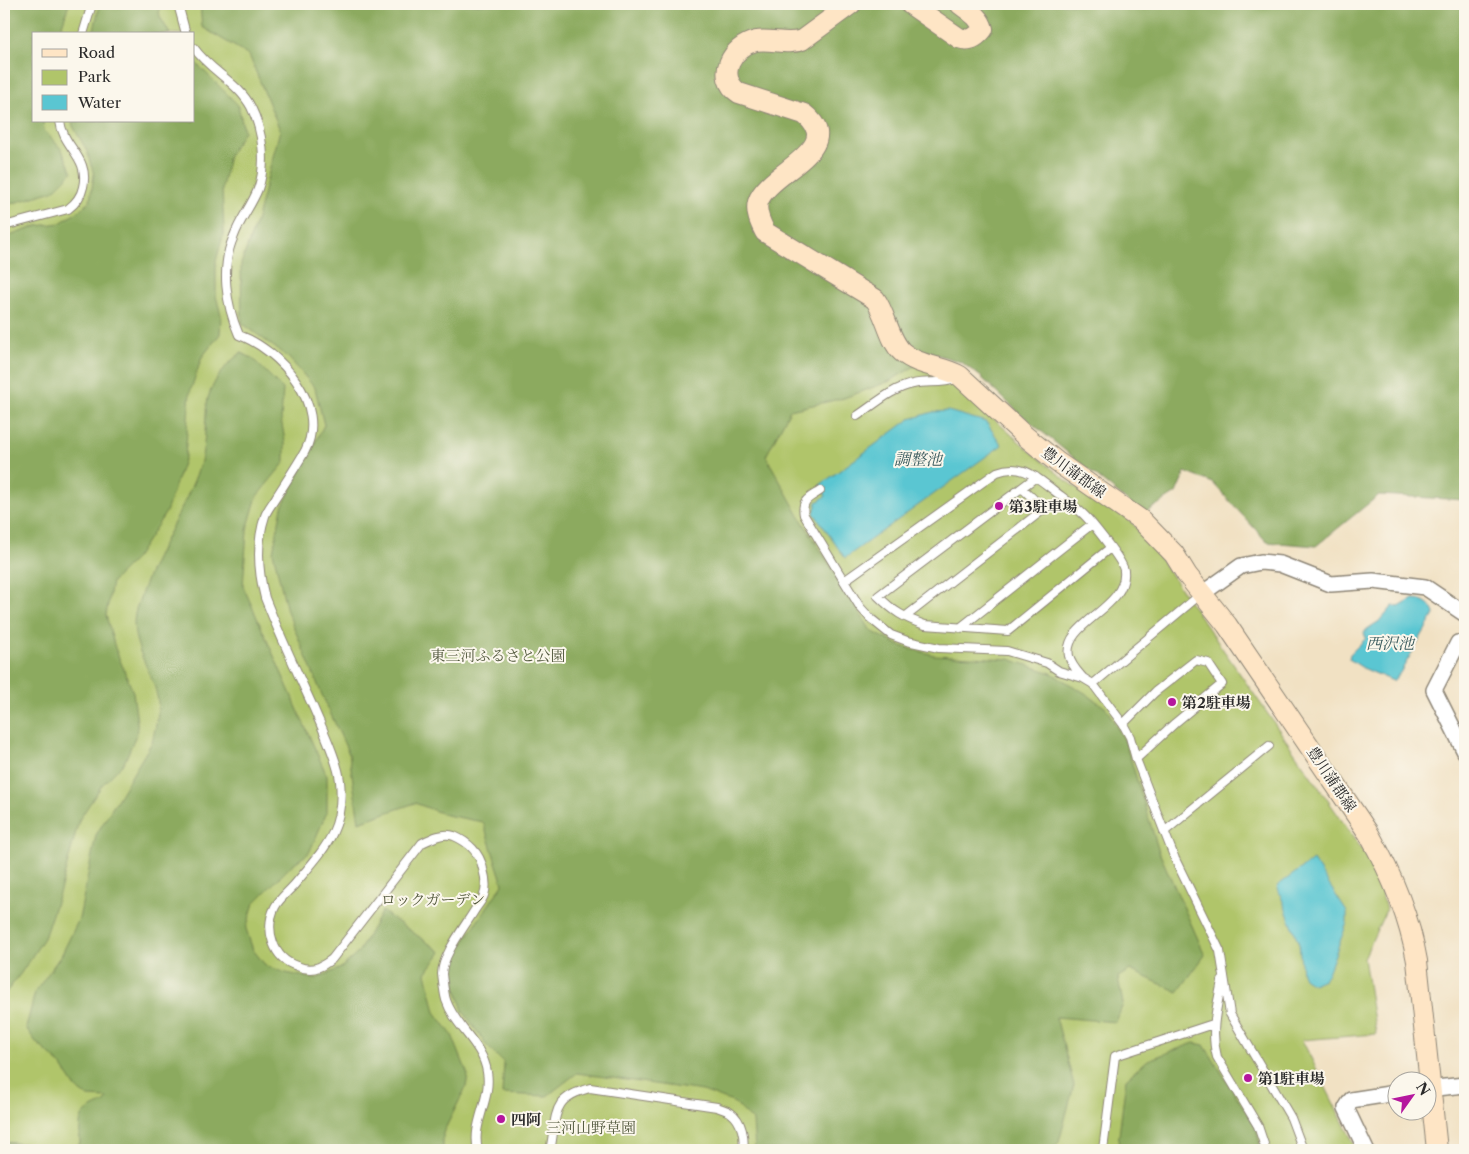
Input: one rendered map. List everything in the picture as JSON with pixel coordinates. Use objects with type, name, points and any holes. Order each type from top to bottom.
[{"type":"main road","name":"豊川蒲郡線","points":[[851,4],[802,40],[794,43],[758,40],[743,45],[733,57],[728,70],[727,80],[732,88],[739,93],[804,114],[811,120],[818,134],[812,150],[768,186],[758,202],[758,214],[765,232],[875,299],[882,308],[891,333],[901,351],[917,360],[940,369],[950,370],[960,376],[1025,436],[1057,462],[1141,520],[1174,554],[1187,575],[1227,625],[1369,834],[1385,862],[1412,932],[1417,961],[1427,1072]]},
{"type":"main road","points":[[910,4],[923,11],[959,38],[965,40],[976,37],[983,29],[982,24],[979,19],[960,4]]},
{"type":"main road","name":"豊川蒲郡線","points":[[1433,1122],[1437,1150]]},
{"type":"street","points":[[1202,593],[1241,566],[1261,562],[1280,564],[1330,584],[1372,581],[1425,587],[1465,614]]},
{"type":"street","points":[[1465,644],[1458,644],[1434,690],[1465,752]]},
{"type":"street","points":[[1436,1088],[1465,1085]]},
{"type":"street","points":[[1366,1150],[1346,1108],[1351,1100],[1386,1095]]},
{"type":"lane","points":[[84,32],[92,4]]},
{"type":"lane","points":[[178,4],[185,32]]},
{"type":"lane","points":[[195,49],[242,92],[252,108],[262,141],[262,173],[258,189],[233,236],[228,256],[226,279],[228,300],[234,323],[239,335],[254,341],[269,352],[294,377],[303,390],[312,421],[306,450],[266,515],[259,546],[258,562],[265,598],[327,739],[340,779],[341,807],[336,827],[326,847],[275,906],[271,918],[270,932],[274,946],[281,958],[290,964],[305,969],[319,967],[332,959],[422,842],[436,836],[450,834],[463,840],[474,850],[482,862],[485,876],[484,895],[447,954],[442,965],[442,976],[449,1007],[476,1046],[485,1063],[488,1074],[485,1105],[476,1133],[478,1150]]},
{"type":"lane","points":[[4,226],[68,209],[76,203],[82,193],[84,169],[77,154],[62,132],[60,122]]},
{"type":"lane","points":[[857,416],[903,387],[912,384],[946,382],[955,380],[960,376]]},
{"type":"lane","points":[[844,581],[997,472],[1015,468],[1036,477],[1082,513],[1125,570],[1120,590],[1112,600],[1074,635],[1068,645],[1069,657],[1083,678]]},
{"type":"lane","points":[[1036,477],[878,596],[893,611],[905,618],[925,625],[1008,631],[1110,548]]},
{"type":"lane","points":[[905,618],[1044,509],[1022,488]]},
{"type":"lane","points":[[820,491],[804,502],[802,507],[804,515],[860,607],[870,618],[892,635],[906,641],[939,648],[1007,651],[1083,678],[1093,684],[1123,724],[1130,737],[1136,758],[1175,859],[1220,951],[1230,1014],[1290,1118],[1303,1150]]},
{"type":"lane","points":[[960,628],[1092,524]]},
{"type":"lane","points":[[1093,684],[1202,593]]},
{"type":"lane","points":[[1123,724],[1155,692],[1196,660],[1208,663],[1222,684],[1175,722],[1136,758]]},
{"type":"lane","points":[[1164,832],[1269,746]]},
{"type":"lane","points":[[1223,976],[1213,1024],[1214,1046],[1217,1058],[1258,1126],[1266,1150]]},
{"type":"lane","points":[[1103,1150],[1115,1056],[1213,1024]]},
{"type":"lane","points":[[549,1150],[556,1115],[562,1101],[575,1092],[590,1088],[716,1107],[732,1114],[741,1127],[744,1142],[743,1150]]},
{"type":"green space","name":"東三河ふるさと公園","points":[[4,4],[662,4],[936,374],[961,390],[1072,485],[1128,519],[1142,533],[1368,858],[1379,883],[1386,910],[1364,958],[1376,1034],[1302,1040],[1357,1150],[4,1150]]},
{"type":"green space","points":[[4,4],[69,4],[60,32],[32,32],[32,122],[43,122],[44,130],[62,150],[72,172],[53,191],[4,206]]},
{"type":"green space","points":[[100,4],[158,4],[160,17],[169,32],[93,32]]},
{"type":"green space","points":[[200,4],[1465,4],[1465,500],[1379,495],[1316,546],[1267,542],[1213,483],[1185,472],[1176,493],[1143,514],[1019,413],[980,376],[961,362],[935,354],[890,381],[844,398],[790,410],[766,456],[798,514],[871,631],[900,646],[934,655],[1009,659],[1051,673],[1106,708],[1125,741],[1159,852],[1205,955],[1178,992],[1130,970],[1118,977],[1123,1004],[1116,1022],[1056,1017],[1074,1085],[1059,1142],[1051,1150],[755,1150],[753,1121],[735,1103],[703,1091],[577,1073],[547,1096],[502,1094],[504,1063],[487,1046],[463,1011],[449,963],[503,884],[483,822],[446,815],[415,803],[359,822],[349,754],[287,611],[273,552],[282,507],[324,425],[315,388],[289,358],[242,323],[241,264],[256,222],[280,130],[249,55],[202,27]]},
{"type":"green space","points":[[195,62],[238,105],[244,131],[229,155],[222,188],[224,232],[216,261],[216,296],[221,315],[220,334],[202,357],[190,392],[185,457],[166,512],[136,558],[112,582],[106,615],[115,648],[133,692],[138,730],[124,763],[102,785],[79,820],[62,884],[44,938],[4,995],[4,238],[37,226],[60,223],[90,201],[94,175],[87,151],[72,122],[195,122]]},
{"type":"green space","points":[[241,353],[252,358],[283,389],[281,419],[285,441],[285,462],[257,496],[247,530],[243,586],[327,776],[327,812],[309,853],[293,864],[254,903],[246,929],[253,950],[266,966],[286,973],[315,979],[341,968],[358,953],[382,911],[441,952],[426,973],[435,1012],[452,1035],[468,1075],[466,1087],[443,1133],[443,1150],[73,1150],[80,1143],[82,1116],[85,1112],[105,1102],[107,1098],[88,1097],[76,1088],[61,1065],[36,1042],[26,1028],[35,992],[62,954],[79,919],[96,835],[152,742],[158,701],[156,690],[136,637],[134,626],[136,611],[149,573],[200,465],[205,438],[208,398],[221,372]]},
{"type":"green space","points":[[1194,1043],[1204,1045],[1256,1127],[1261,1150],[1120,1150],[1118,1144],[1126,1079],[1148,1060]]},
{"type":"green space","points":[[4,1142],[38,1145],[54,1150],[4,1150]]},
{"type":"water","name":"調整池","points":[[948,411],[986,422],[1002,445],[845,558],[814,513],[817,502],[826,496],[820,485],[910,419],[933,412]]},
{"type":"water","name":"西沢池","points":[[1413,599],[1426,603],[1435,613],[1400,673],[1393,681],[1363,668],[1349,659],[1350,654],[1366,638],[1364,633],[1367,629],[1381,620],[1393,606],[1399,607]]},
{"type":"water","points":[[1313,860],[1347,912],[1347,923],[1328,973],[1324,979],[1313,984],[1305,979],[1302,973],[1299,944],[1277,886]]},
{"type":"place","name":"第3駐車場","points":[[999,506]]},
{"type":"place","name":"第2駐車場","points":[[1172,702]]},
{"type":"place","name":"第1駐車場","points":[[1248,1078]]},
{"type":"place","name":"四阿","points":[[501,1119]]},
{"type":"park label","name":"ロックガーデン","points":[[433,899]]},
{"type":"park label","name":"三河山野草園","points":[[591,1127]]}]
